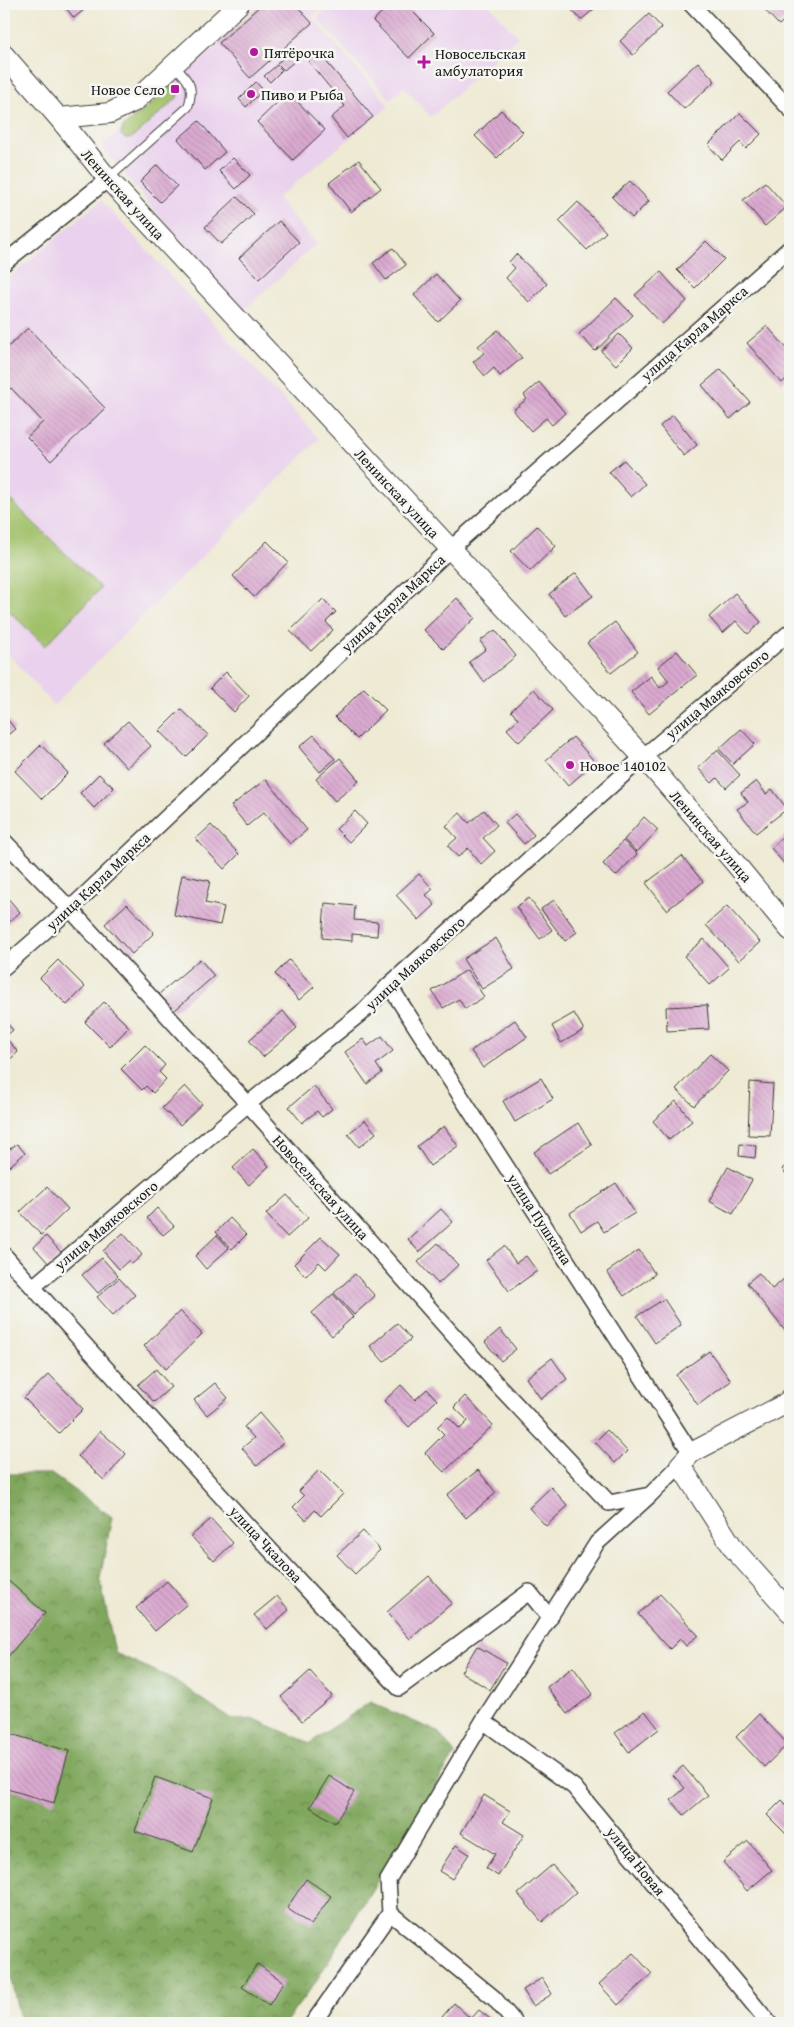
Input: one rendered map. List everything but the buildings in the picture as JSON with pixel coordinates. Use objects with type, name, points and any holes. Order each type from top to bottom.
[{"type":"street","points":[[59,118],[110,113],[135,101],[239,4]]},
{"type":"street","points":[[691,4],[790,109]]},
{"type":"street","name":"Ленинская улица","points":[[4,55],[59,118],[108,179],[449,550],[643,757],[790,930]]},
{"type":"street","points":[[4,263],[108,179]]},
{"type":"street","name":"улица Карла Маркса","points":[[4,967],[70,908],[449,550],[790,248]]},
{"type":"street","name":"улица Маяковского","points":[[33,1287],[248,1104],[366,1009],[389,985],[643,757],[790,632]]},
{"type":"street","name":"Новосельская улица","points":[[4,841],[70,908],[248,1104],[494,1381],[609,1503],[650,1495]]},
{"type":"street","name":"улица Пушкина","points":[[389,985],[685,1459]]},
{"type":"street","name":"улица Чкалова","points":[[4,1255],[247,1525],[399,1688],[529,1592],[550,1618]]},
{"type":"street","points":[[313,2023],[390,1913],[388,1880],[483,1721],[598,1543],[650,1495],[685,1459],[785,1404],[790,1399]]},
{"type":"street","points":[[685,1459],[734,1549],[790,1612]]},
{"type":"street","name":"улица Новая","points":[[483,1721],[574,1786],[769,2023]]},
{"type":"street","points":[[390,1913],[494,1998],[515,2023]]},
{"type":"lane","points":[[108,179],[188,107],[192,94],[190,83],[173,64]]},
{"type":"shaded area","points":[[265,4],[325,4],[312,17],[389,106],[277,198],[316,244],[241,313],[101,146]]},
{"type":"shaded area","name":"Новосельская амбулатория","points":[[333,4],[488,4],[518,37],[431,117],[404,87],[390,99],[317,18]]},
{"type":"shaded area","points":[[101,200],[319,439],[54,705],[4,649],[4,282]]},
{"type":"green space","points":[[171,87],[177,92],[178,96],[176,99],[132,138],[124,138],[121,135],[123,127]]},
{"type":"green space","points":[[4,494],[101,588],[45,646],[4,606]]},
{"type":"green space","points":[[4,1474],[51,1474],[112,1517],[100,1578],[115,1653],[175,1680],[215,1709],[235,1720],[254,1719],[310,1743],[370,1702],[438,1732],[455,1754],[315,1983],[285,2023],[21,2023],[4,1950]]},
{"type":"place","name":"Пятёрочка","points":[[254,52]]},
{"type":"place","name":"Новосельская амбулатория","points":[[424,62]]},
{"type":"place","name":"Новое Село","points":[[175,89]]},
{"type":"place","name":"Пиво и Рыба","points":[[251,94]]},
{"type":"place","name":"Новое 140102","points":[[570,765]]}]
